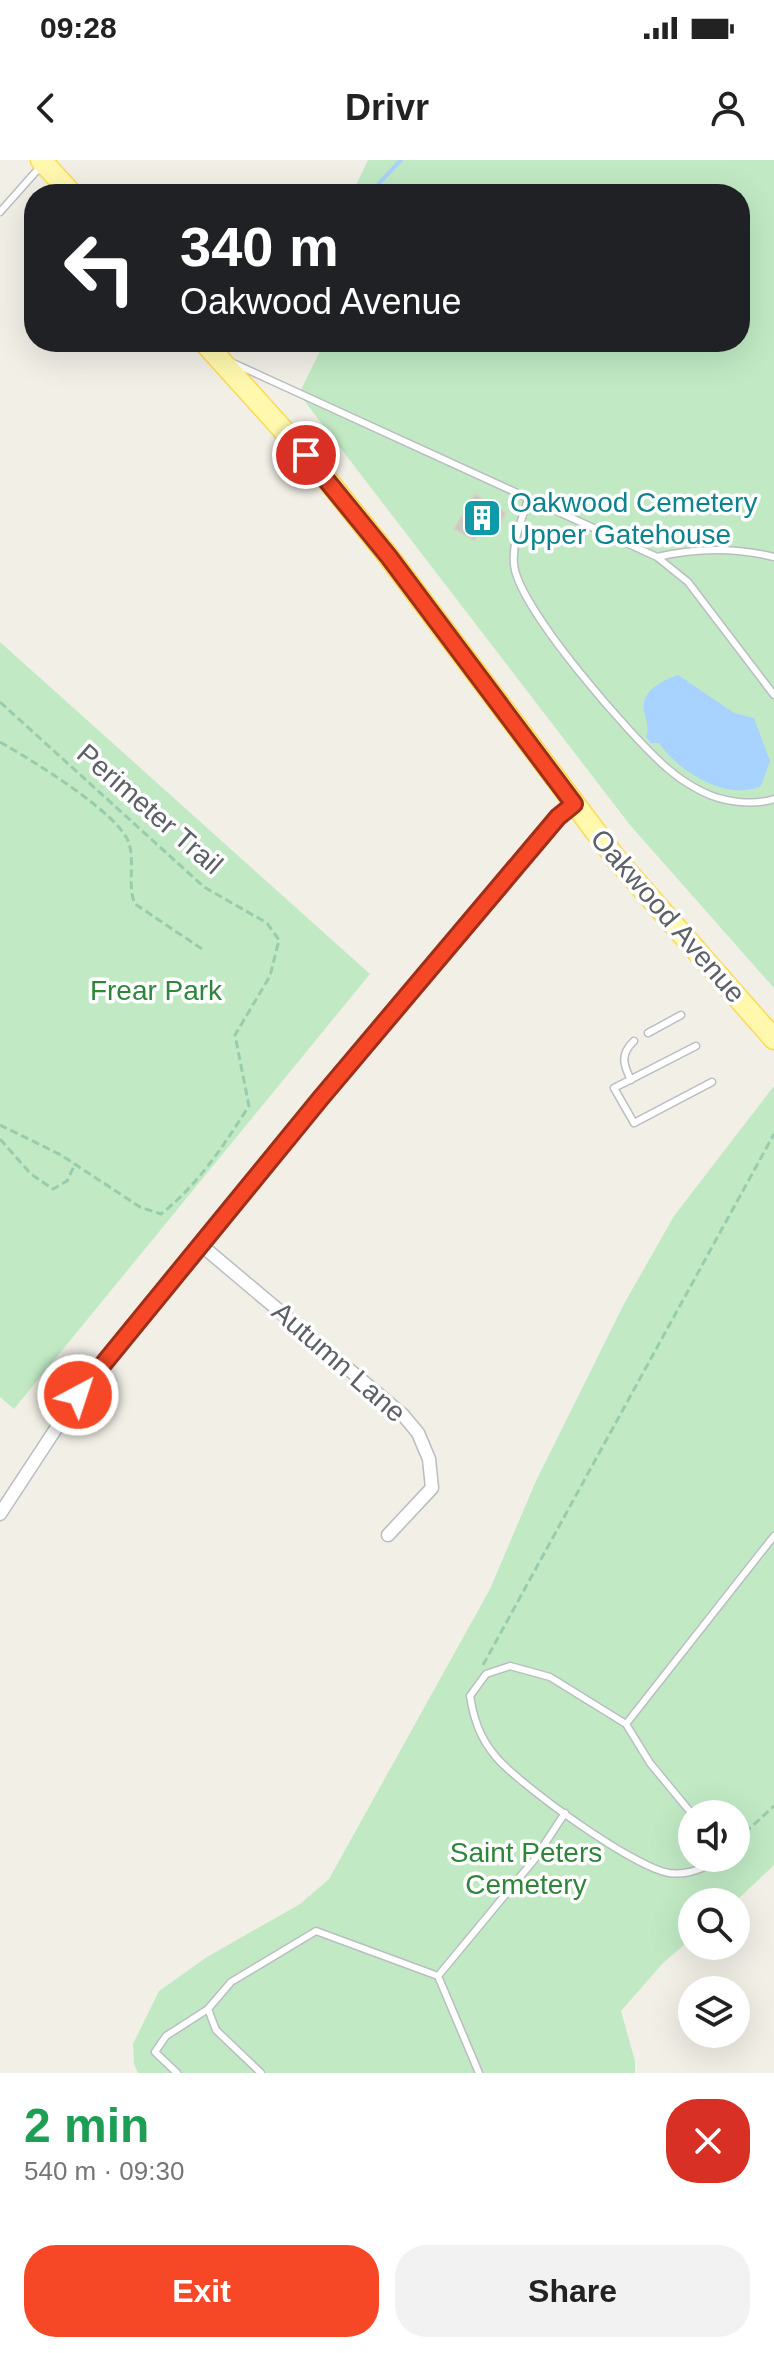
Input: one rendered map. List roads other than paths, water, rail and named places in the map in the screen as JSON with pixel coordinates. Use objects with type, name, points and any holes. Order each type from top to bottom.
[{"type":"main road","points":[[43,162],[63,184]]},
{"type":"main road","name":"Oakwood Avenue","points":[[214,352],[321,472],[379,545],[617,860],[774,1039]]},
{"type":"street","points":[[0,1514],[78,1395],[320,1099],[558,817],[574,804]]},
{"type":"street","name":"Autumn Lane","points":[[201,1245],[377,1391],[418,1433],[429,1459],[432,1488],[388,1535]]},
{"type":"lane","points":[[24,184],[43,162]]},
{"type":"lane","points":[[0,212],[24,184]]},
{"type":"lane","points":[[217,352],[657,557],[688,582],[774,695]]},
{"type":"lane","points":[[528,499],[518,532],[513,565],[527,601],[577,667],[668,770],[702,792],[729,801],[774,799]]},
{"type":"lane","points":[[657,557],[693,548],[752,552],[774,557]]},
{"type":"lane","points":[[648,1033],[681,1015]]},
{"type":"lane","points":[[631,1080],[623,1063],[625,1049],[634,1041]]},
{"type":"lane","points":[[696,1046],[614,1088],[634,1123],[712,1082]]},
{"type":"lane","points":[[626,1724],[774,1536]]},
{"type":"lane","points":[[680,1800],[650,1763],[626,1724],[550,1677],[510,1666],[486,1674],[470,1696],[474,1725],[497,1758],[565,1813],[620,1853],[665,1872],[691,1872]]},
{"type":"lane","points":[[438,1976],[534,1860],[565,1813]]},
{"type":"lane","points":[[177,2073],[155,2052],[166,2036],[208,2009],[231,1982],[316,1931],[438,1976],[479,2073]]},
{"type":"lane","points":[[208,2009],[216,2030],[261,2073]]},
{"type":"water","points":[[678,675],[734,713],[754,718],[770,761],[761,786],[733,790],[704,781],[678,764],[659,743],[651,743],[646,737],[648,727],[644,704],[649,692]]},
{"type":"waterway","points":[[378,184],[401,160]]},
{"type":"place","name":"Oakwood Cemetery Upper Gatehouse","points":[[482,518]]},
{"type":"park label","name":"Frear Park","points":[[156,990]]},
{"type":"park label","name":"Saint Peters Cemetery","points":[[526,1868]]}]
